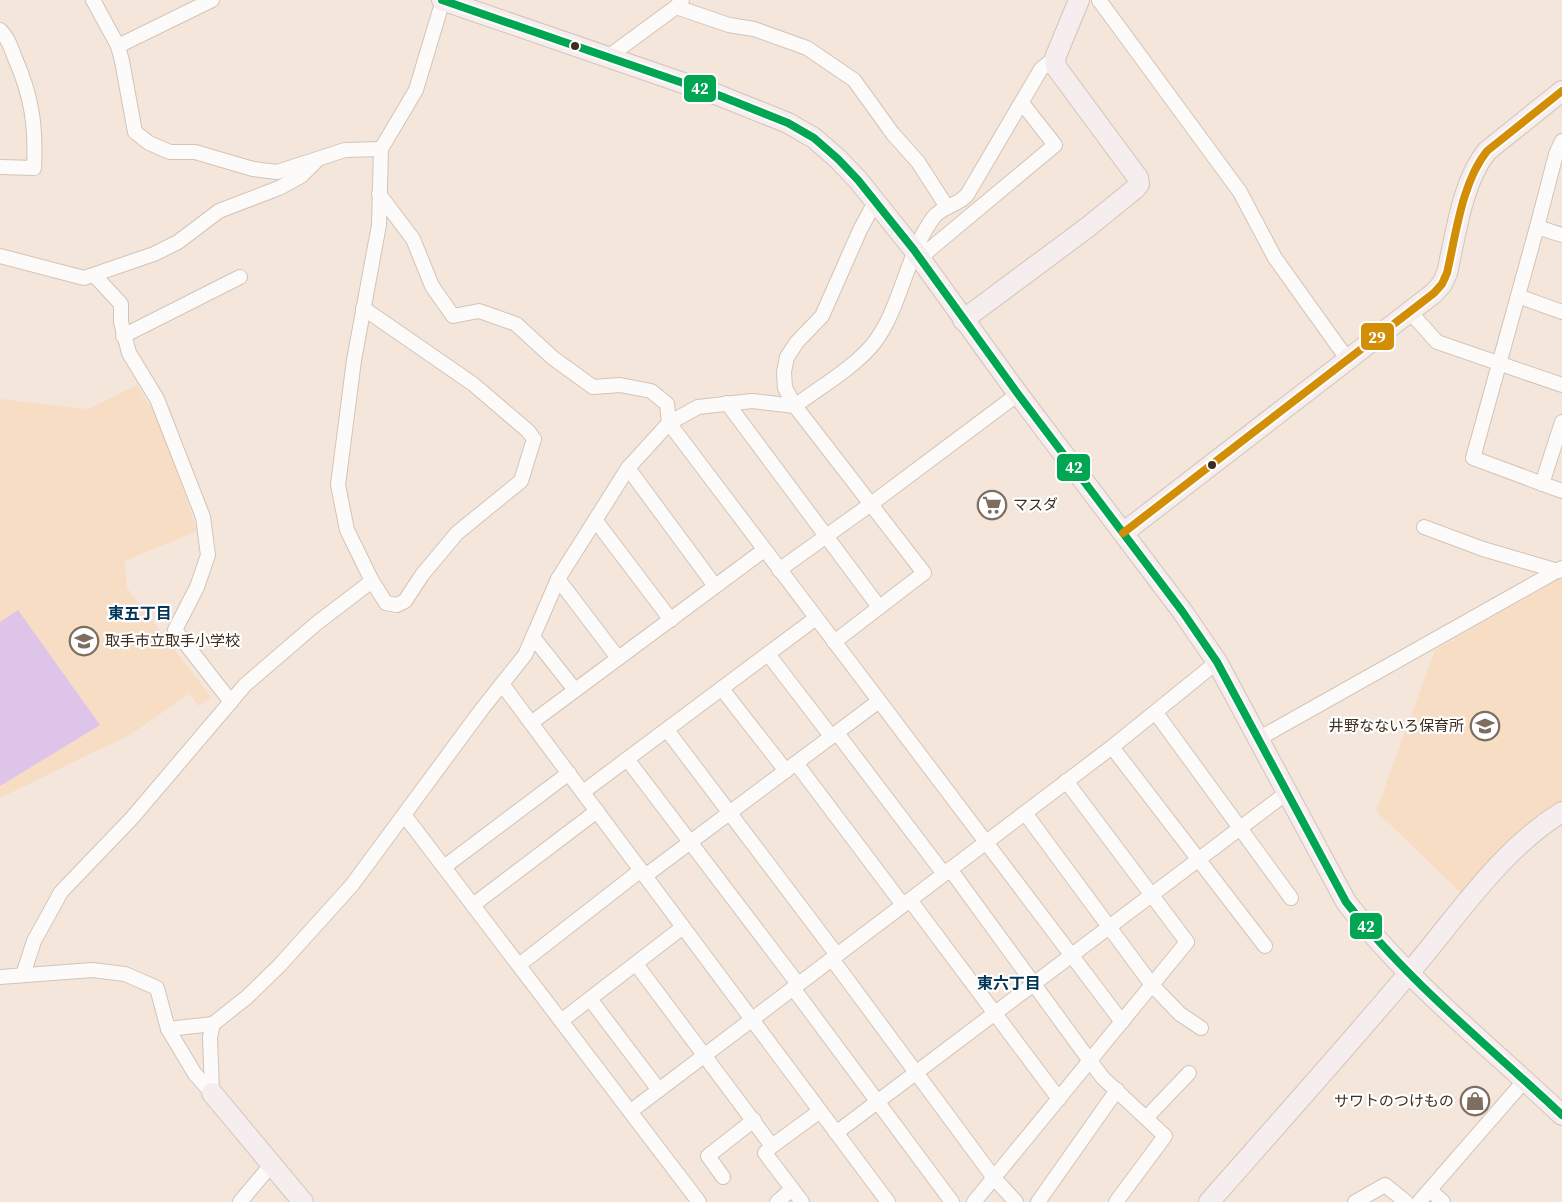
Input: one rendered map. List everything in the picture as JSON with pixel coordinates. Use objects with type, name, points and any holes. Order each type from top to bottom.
[{"type":"street","points":[[93,0],[118,46],[123,61],[135,132],[149,143],[170,152],[195,152],[253,170],[277,172],[345,150],[381,149]]},
{"type":"street","points":[[118,46],[212,0]]},
{"type":"street","points":[[363,308],[473,384],[528,431],[534,439],[521,481],[457,533],[422,575],[405,601],[397,605],[386,603],[372,581],[347,530],[338,485],[354,360],[363,308],[379,225],[381,149],[417,90],[442,0],[718,95],[788,123],[814,138],[858,180],[917,255],[1217,662],[1346,902],[1409,973],[1562,1115]]},
{"type":"street","points":[[963,320],[1088,227],[1139,184],[1138,178],[1056,67],[1055,58],[1079,0]]},
{"type":"street","points":[[1099,0],[1239,192],[1275,258],[1348,360]]},
{"type":"street","points":[[608,57],[679,3],[729,25],[754,29],[807,48],[854,80],[893,134],[918,162],[946,207]]},
{"type":"street","points":[[0,30],[6,35],[23,75],[36,133],[34,168],[0,167]]},
{"type":"street","points":[[168,1029],[213,1024],[247,997],[315,928],[352,885],[482,709],[525,655],[558,579],[628,468],[669,423],[698,407],[727,403],[752,401],[795,406],[860,358],[874,342],[885,324],[932,219],[938,211],[962,201],[967,195],[1041,69],[1055,58]]},
{"type":"street","points":[[1123,533],[1434,293],[1444,278],[1470,179],[1481,158],[1562,91]]},
{"type":"street","points":[[917,255],[929,250],[1055,145],[1022,103]]},
{"type":"street","points":[[1560,150],[1498,362],[1473,458],[1562,491]]},
{"type":"street","points":[[0,256],[84,278],[95,276],[154,254],[178,242],[219,211],[279,188],[301,176],[319,158]]},
{"type":"street","points":[[379,194],[413,239],[432,286],[453,316],[479,311],[516,324],[553,358],[593,387],[620,385],[651,391],[667,404],[669,423],[1122,1022]]},
{"type":"street","points":[[834,642],[924,573],[795,406],[785,388],[784,372],[787,357],[797,342],[822,316],[875,202]]},
{"type":"street","points":[[1538,227],[1562,235]]},
{"type":"street","points":[[95,276],[121,304],[123,336],[129,353],[157,399],[203,517],[208,555],[197,587],[175,630],[231,702]]},
{"type":"street","points":[[123,336],[240,277]]},
{"type":"street","points":[[1518,296],[1562,312]]},
{"type":"street","points":[[1410,312],[1437,342],[1562,385]]},
{"type":"street","points":[[779,570],[872,504],[1018,394]]},
{"type":"street","points":[[727,403],[879,607]]},
{"type":"street","points":[[1542,484],[1562,422]]},
{"type":"street","points":[[628,468],[715,586]]},
{"type":"street","points":[[596,521],[670,620]]},
{"type":"street","points":[[1424,527],[1483,549],[1560,570]]},
{"type":"street","points":[[531,723],[764,550]]},
{"type":"street","points":[[1258,739],[1560,570]]},
{"type":"street","points":[[558,579],[618,658]]},
{"type":"street","points":[[23,975],[34,941],[61,892],[132,818],[245,685],[316,623],[372,581]]},
{"type":"street","points":[[583,792],[816,618]]},
{"type":"street","points":[[533,638],[575,690]]},
{"type":"street","points":[[768,654],[947,871],[1090,1061],[1165,1136],[1116,1202]]},
{"type":"street","points":[[631,1111],[1112,747],[1217,662]]},
{"type":"street","points":[[502,684],[888,1202]]},
{"type":"street","points":[[722,689],[907,902],[1059,1099]]},
{"type":"street","points":[[519,965],[643,873],[690,842],[879,701]]},
{"type":"street","points":[[1156,713],[1291,898]]},
{"type":"street","points":[[667,730],[835,957],[916,1073],[994,1178],[1016,1202]]},
{"type":"street","points":[[1112,747],[1265,946]]},
{"type":"street","points":[[627,759],[796,986],[877,1103],[952,1202]]},
{"type":"street","points":[[444,867],[569,773]]},
{"type":"street","points":[[974,1202],[1187,942],[1066,781]]},
{"type":"street","points":[[837,1133],[1288,792]]},
{"type":"street","points":[[473,905],[597,811]]},
{"type":"street","points":[[1209,1202],[1409,973],[1498,866],[1525,839],[1562,812]]},
{"type":"street","points":[[1025,813],[1152,985],[1180,1014],[1201,1028]]},
{"type":"street","points":[[405,816],[699,1202]]},
{"type":"street","points":[[561,1021],[683,927]]},
{"type":"street","points":[[636,964],[772,1146]]},
{"type":"street","points":[[0,977],[92,970],[125,974],[157,988],[168,1029],[195,1074],[303,1202]]},
{"type":"street","points":[[590,999],[659,1090]]},
{"type":"street","points":[[212,1093],[210,1037],[213,1024]]},
{"type":"street","points":[[1146,1118],[1190,1073]]},
{"type":"street","points":[[1419,1202],[1525,1080]]},
{"type":"street","points":[[1038,1202],[1117,1090]]},
{"type":"street","points":[[802,1202],[765,1153],[820,1111]]},
{"type":"street","points":[[723,1177],[708,1156],[753,1120]]},
{"type":"street","points":[[240,1202],[271,1165]]},
{"type":"street","points":[[1355,1202],[1385,1185],[1406,1202]]},
{"type":"street","points":[[777,1202],[792,1190]]},
{"type":"street","points":[[1430,1190],[1443,1202]]},
{"type":"shaded area","name":"取手市立取手小学校","points":[[137,385],[156,416],[197,531],[125,561],[127,588],[211,697],[199,706],[189,694],[131,734],[0,798],[0,399],[88,409]]},
{"type":"shaded area","name":"井野なないろ保育所","points":[[1562,577],[1562,802],[1515,837],[1461,893],[1376,811],[1435,650]]},
{"type":"shaded area","points":[[18,610],[100,725],[0,786],[0,622]]},
{"type":"transit line","name":"42","points":[[442,0],[718,95],[788,123],[814,138],[838,159],[858,180],[914,250],[1018,394],[1182,611],[1217,662],[1346,902],[1422,986],[1562,1115]]},
{"type":"transit line","name":"29","points":[[1123,533],[1434,293],[1442,284],[1447,273],[1461,209],[1478,164],[1487,151],[1562,91]]},
{"type":"place","name":"マスダ","points":[[992,505]]},
{"type":"place","name":"取手市立取手小学校","points":[[84,641]]},
{"type":"place","name":"井野なないろ保育所","points":[[1485,726]]},
{"type":"place","name":"サワトのつけもの","points":[[1475,1101]]},
{"type":"district","name":"東五丁目","points":[[140,613]]},
{"type":"district","name":"東六丁目","points":[[1009,983]]}]
